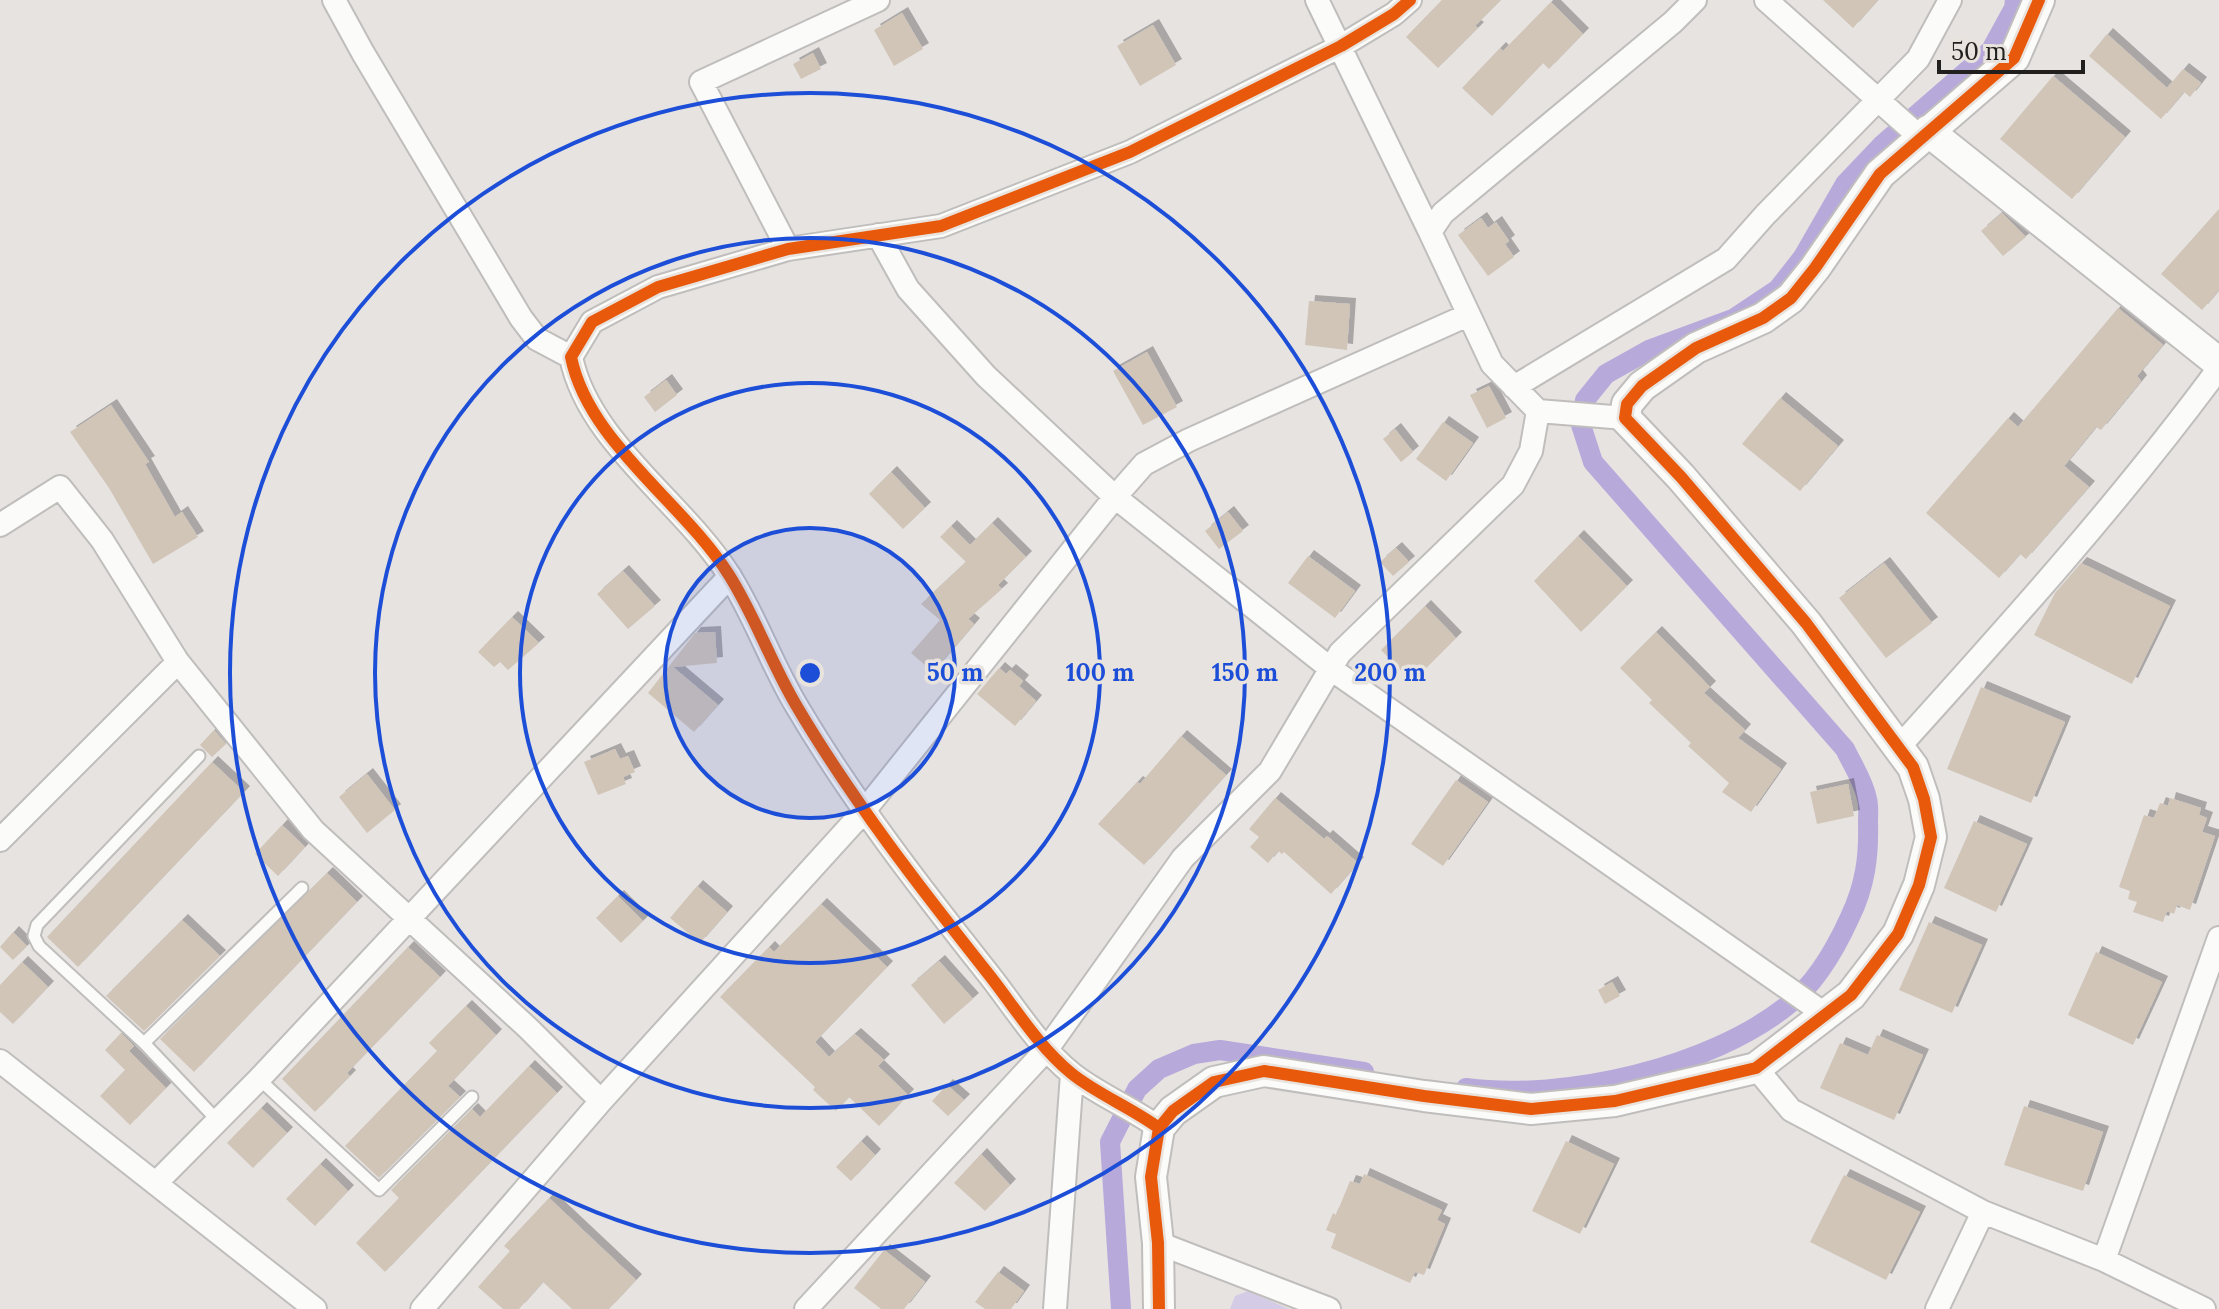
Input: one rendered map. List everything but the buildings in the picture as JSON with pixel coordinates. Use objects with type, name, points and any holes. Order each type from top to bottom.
[{"type":"street","points":[[334,0],[521,318],[537,339],[571,357]]},
{"type":"street","points":[[788,249],[701,82],[878,0]]},
{"type":"street","points":[[1152,1122],[1214,1082],[1264,1071],[1531,1109],[1615,1101],[1756,1068],[1851,995],[1898,934],[1919,885],[1931,837],[1924,799],[1913,767],[1806,623],[1681,477],[1625,418],[1538,411],[1492,364],[1317,0]]},
{"type":"street","points":[[1152,1122],[1072,1074],[1047,1049],[864,811],[795,704],[730,576],[691,523],[649,481],[596,419],[575,375],[571,357],[592,322],[658,287],[788,249],[941,226],[1130,152],[1341,46],[1394,14],[1410,0]]},
{"type":"street","points":[[1430,232],[1443,213],[1673,22],[1695,0]]},
{"type":"street","points":[[1766,0],[1916,130],[2219,365],[2159,449],[2007,627],[1899,747]]},
{"type":"street","points":[[1514,387],[1726,259],[1918,59],[1950,0]]},
{"type":"street","points":[[1625,418],[1627,404],[1642,386],[1696,348],[1763,318],[1791,298],[1880,174],[1916,130],[2014,58],[2039,0]]},
{"type":"street","points":[[878,235],[908,289],[986,376],[1115,497],[1331,669],[1826,1015]]},
{"type":"street","points":[[422,1309],[601,1101],[864,811],[1144,464],[1189,440],[1468,315]]},
{"type":"street","points":[[806,1309],[1047,1049],[1183,858],[1270,771],[1340,653],[1513,485],[1531,451],[1538,411]]},
{"type":"street","points":[[0,525],[60,487],[102,540],[178,662],[313,830],[529,1029],[601,1101]]},
{"type":"street","points":[[157,1182],[259,1079],[730,576]]},
{"type":"street","points":[[0,840],[178,662]]},
{"type":"street","points":[[2104,1260],[2219,938]]},
{"type":"street","points":[[0,1061],[315,1309]]},
{"type":"street","points":[[1756,1068],[1791,1110],[1983,1212],[2104,1260],[2204,1309]]},
{"type":"street","points":[[1055,1309],[1072,1074]]},
{"type":"street","points":[[1152,1122],[1151,1177],[1158,1243],[1159,1309]]},
{"type":"street","points":[[1937,1309],[1983,1212]]},
{"type":"street","points":[[1158,1243],[1329,1309]]},
{"type":"lane","points":[[199,756],[37,925],[34,932],[39,946],[144,1043],[217,1120]]},
{"type":"lane","points":[[144,1043],[302,888]]},
{"type":"lane","points":[[259,1079],[379,1190],[472,1097]]},
{"type":"shaded area","points":[[1248,1291],[1289,1309],[1230,1309],[1235,1296]]},
{"type":"waterway","points":[[1466,1088],[1505,1091],[1591,1084],[1678,1062],[1718,1046],[1756,1027],[1798,996],[1824,965],[1844,929],[1859,894],[1868,848],[1868,802],[1858,773],[1845,749],[1593,462],[1581,425],[1585,400],[1606,374],[1649,350],[1733,319],[1778,289],[1803,257],[1845,184],[1883,144],[1991,50],[2014,8],[2015,0]]},
{"type":"waterway","points":[[1121,1309],[1110,1142],[1137,1089],[1159,1069],[1194,1054],[1220,1050],[1364,1072]]},
{"type":"cycle path","points":[[1159,1128],[1091,1087],[1059,1063],[913,877],[840,775],[796,705],[729,575],[710,548],[616,444],[596,417],[581,388],[571,357],[592,322],[658,287],[788,249],[941,226],[1130,152],[1341,46],[1394,14],[1410,0]]},
{"type":"cycle path","points":[[1159,1309],[1158,1243],[1151,1177],[1159,1128],[1173,1111],[1214,1082],[1264,1071],[1531,1109],[1615,1101],[1756,1068],[1851,995],[1898,934],[1919,885],[1931,837],[1924,799],[1913,767],[1806,623],[1681,477],[1625,418],[1627,404],[1642,386],[1696,348],[1763,318],[1791,298],[1880,174],[2014,58],[2039,0]]}]
